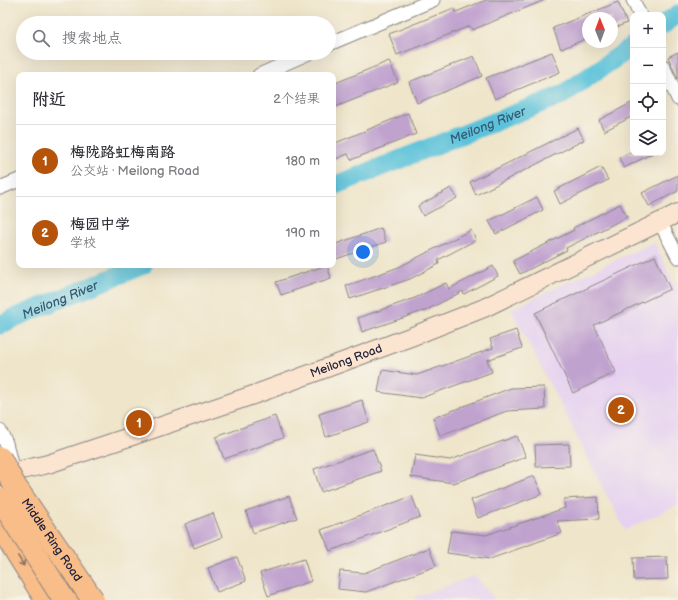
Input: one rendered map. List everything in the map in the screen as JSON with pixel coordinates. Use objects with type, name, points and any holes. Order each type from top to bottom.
[{"type":"highway","name":"Middle Ring Road","points":[[3,470],[94,600]]},
{"type":"highway","name":"Middle Ring Road","points":[[0,500],[69,597]]},
{"type":"main road","points":[[3,470],[67,557],[94,600]]},
{"type":"main road","points":[[3,470],[69,597]]},
{"type":"main road","points":[[0,500],[50,576],[69,597]]},
{"type":"main road","points":[[0,528],[45,600]]},
{"type":"main road","points":[[67,557],[69,597]]},
{"type":"main road","points":[[50,576],[53,600]]},
{"type":"street","points":[[336,41],[434,0]]},
{"type":"street","points":[[633,0],[639,12]]},
{"type":"street","points":[[266,72],[293,60]]},
{"type":"street","points":[[666,72],[678,98]]},
{"type":"street","points":[[0,188],[16,181]]},
{"type":"street","name":"Meilong Road","points":[[3,470],[48,464],[263,392],[413,336],[484,308],[678,213]]},
{"type":"street","points":[[660,222],[678,257]]},
{"type":"street","points":[[0,431],[6,443],[3,470]]},
{"type":"shaded area","points":[[654,242],[678,292],[678,505],[625,530],[511,309]]},
{"type":"shaded area","points":[[475,576],[496,600],[416,600],[415,597]]},
{"type":"building","points":[[486,0],[545,0],[472,30],[470,26],[397,55],[389,34],[454,8],[456,12]]},
{"type":"building","points":[[618,2],[627,23],[618,27],[618,12],[593,12]]},
{"type":"building","points":[[582,16],[582,40],[561,49],[553,28]]},
{"type":"building","points":[[552,52],[560,72],[495,99],[486,78]]},
{"type":"building","points":[[678,52],[678,79],[668,57]]},
{"type":"building","points":[[474,56],[482,76],[417,103],[409,82]]},
{"type":"building","points":[[389,61],[398,82],[336,107],[336,83]]},
{"type":"building","points":[[630,104],[630,118],[604,131],[599,120]]},
{"type":"building","points":[[408,113],[416,134],[351,160],[348,154],[336,159],[336,143]]},
{"type":"building","points":[[578,128],[584,140],[476,195],[470,182]]},
{"type":"building","points":[[628,153],[630,153],[630,156],[647,156],[624,168],[619,158]]},
{"type":"building","points":[[601,167],[608,180],[560,204],[554,191]]},
{"type":"building","points":[[678,175],[678,191],[649,206],[642,193]]},
{"type":"building","points":[[451,188],[457,198],[423,216],[418,206]]},
{"type":"building","points":[[537,197],[543,210],[496,234],[489,221]]},
{"type":"building","points":[[620,204],[627,217],[566,248],[567,250],[520,274],[513,261],[574,230],[573,228]]},
{"type":"building","points":[[381,228],[386,242],[336,259],[336,244]]},
{"type":"building","points":[[471,230],[476,240],[438,260],[439,264],[410,279],[350,299],[346,286],[399,267]]},
{"type":"building","points":[[655,256],[670,289],[594,325],[616,372],[573,393],[535,313]]},
{"type":"building","points":[[493,266],[498,276],[464,294],[463,291],[423,312],[362,332],[358,318],[415,298],[446,283],[449,289]]},
{"type":"building","points":[[318,268],[328,268],[331,278],[281,295],[276,282]]},
{"type":"building","points":[[516,330],[522,348],[487,360],[492,372],[421,398],[378,392],[382,370],[417,375],[493,348],[490,339]]},
{"type":"building","points":[[544,387],[545,409],[507,411],[440,436],[433,418],[511,388]]},
{"type":"building","points":[[362,400],[369,422],[326,437],[319,414]]},
{"type":"building","points":[[275,416],[283,438],[224,459],[216,437]]},
{"type":"building","points":[[517,436],[526,457],[454,483],[411,477],[415,455],[450,460]]},
{"type":"building","points":[[569,444],[570,466],[536,467],[535,445]]},
{"type":"building","points":[[373,449],[381,471],[321,492],[314,469]]},
{"type":"building","points":[[534,476],[542,494],[478,518],[471,500]]},
{"type":"building","points":[[289,496],[297,518],[253,533],[246,511]]},
{"type":"building","points":[[412,496],[420,517],[330,551],[321,530]]},
{"type":"building","points":[[598,497],[599,519],[557,521],[562,533],[490,559],[447,553],[451,531],[486,535],[565,508],[564,499]]},
{"type":"building","points":[[213,513],[222,537],[194,548],[185,524]]},
{"type":"building","points":[[429,548],[436,566],[366,592],[338,589],[340,571],[364,573]]},
{"type":"building","points":[[237,557],[246,581],[217,592],[208,568]]},
{"type":"building","points":[[667,557],[668,579],[634,580],[633,558]]},
{"type":"building","points":[[304,559],[311,581],[268,596],[260,573]]},
{"type":"waterway","name":"Meilong River","points":[[666,23],[678,14]]},
{"type":"waterway","name":"Meilong River","points":[[336,185],[562,95],[630,48]]},
{"type":"waterway","name":"Meilong River","points":[[0,325],[136,268]]},
{"type":"place","name":"梅园中学","points":[[621,410]]},
{"type":"place","name":"梅陇路虹梅南路","points":[[139,423]]}]
